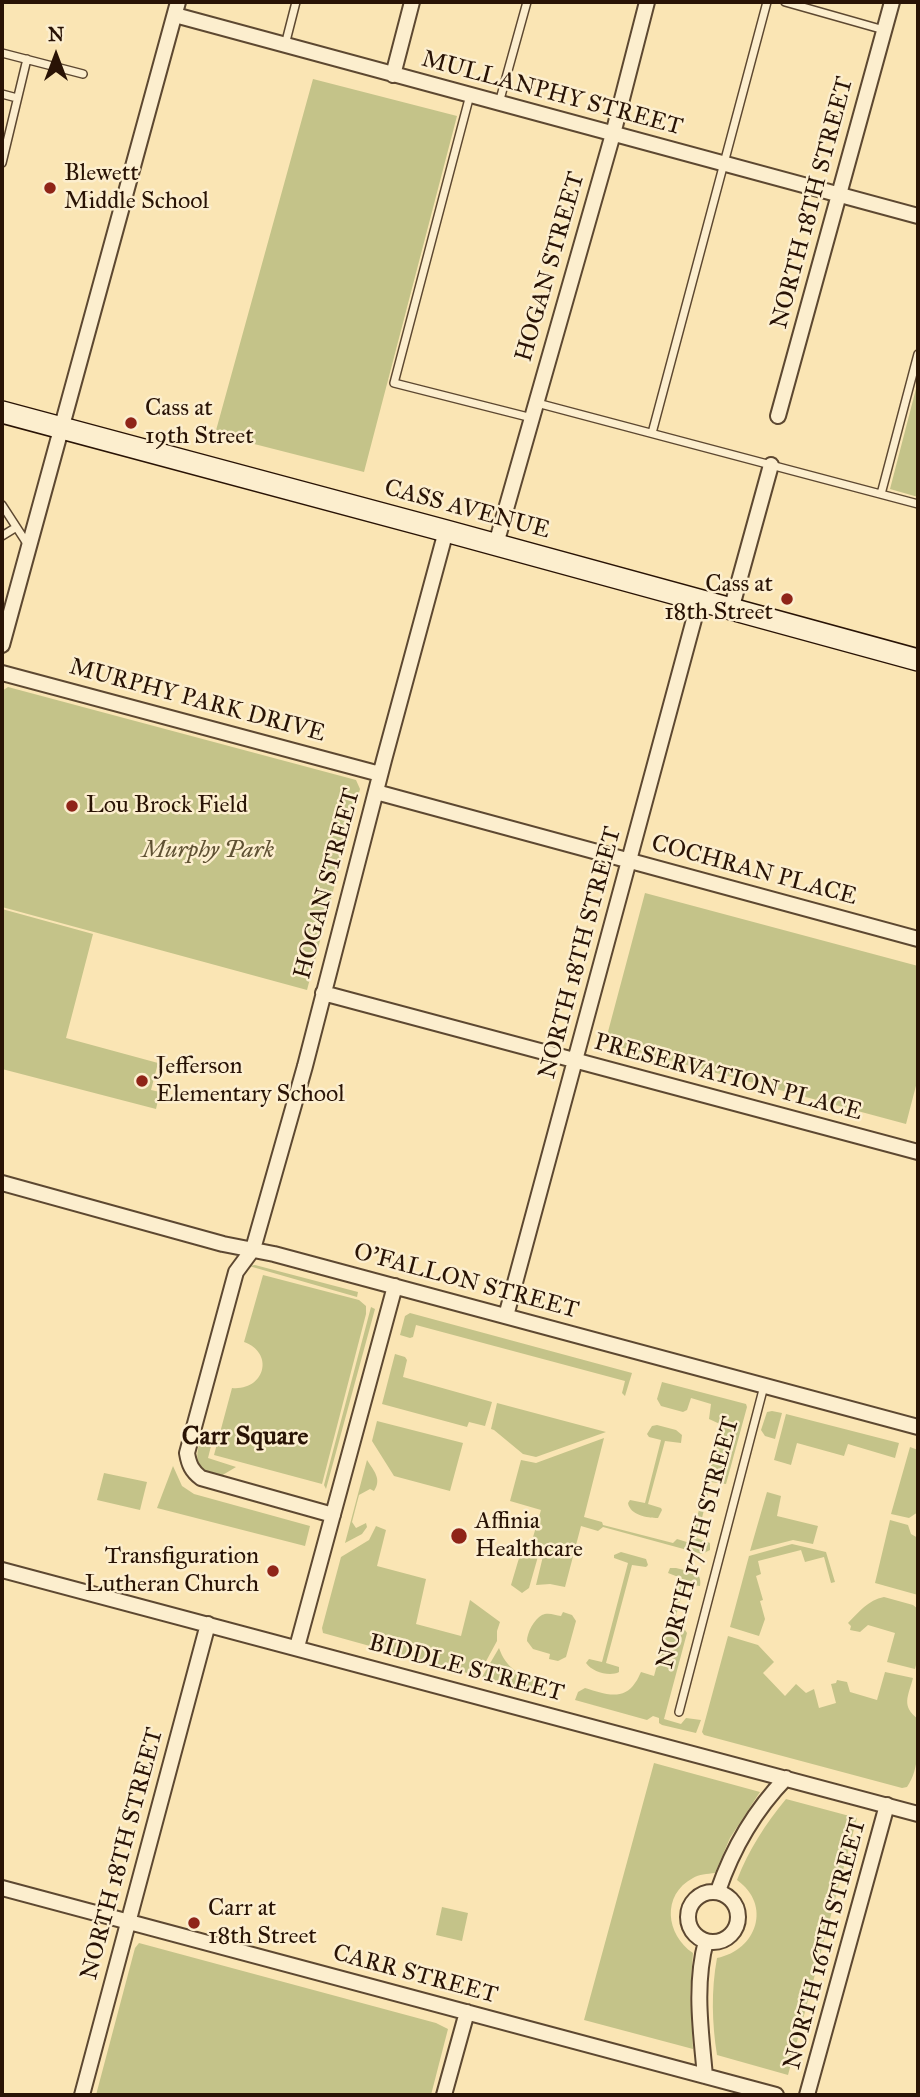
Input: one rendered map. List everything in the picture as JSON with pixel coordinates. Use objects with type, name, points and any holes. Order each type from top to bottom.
[{"type":"main road","name":"CASS AVENUE","points":[[2,412],[918,660]]},
{"type":"street","points":[[393,75],[412,2]]},
{"type":"street","name":"HOGAN STREET","points":[[496,544],[613,134],[647,2]]},
{"type":"street","name":"NORTH 18TH STREET","points":[[778,416],[892,2]]},
{"type":"street","name":"MULLANPHY STREET","points":[[176,8],[284,45],[918,216]]},
{"type":"street","points":[[2,645],[176,8]]},
{"type":"street","points":[[731,610],[771,465]]},
{"type":"street","name":"HOGAN STREET","points":[[333,1515],[201,1478],[194,1473],[187,1453],[236,1272],[253,1249],[446,531]]},
{"type":"street","name":"NORTH 18TH STREET","points":[[506,1316],[699,601]]},
{"type":"street","name":"MURPHY PARK DRIVE","points":[[2,673],[380,774]]},
{"type":"street","name":"COCHRAN PLACE","points":[[376,792],[918,939]]},
{"type":"street","name":"PRESERVATION PLACE","points":[[323,993],[918,1152]]},
{"type":"street","name":"O'FALLON STREET","points":[[2,1183],[918,1427]]},
{"type":"street","points":[[298,1647],[395,1286]]},
{"type":"street","name":"BIDDLE STREET","points":[[2,1570],[887,1805],[917,1810]]},
{"type":"street","name":"NORTH 18TH STREET","points":[[82,2095],[208,1624]]},
{"type":"street","points":[[718,1891],[744,1835],[786,1778]]},
{"type":"street","name":"NORTH 16TH STREET","points":[[807,2095],[887,1805]]},
{"type":"street","name":"CARR STREET","points":[[2,1888],[776,2095]]},
{"type":"street","points":[[718,1891],[732,1899],[737,1906],[738,1923],[729,1937],[721,1941],[706,1941],[691,1930],[688,1914],[690,1906],[701,1894],[718,1891]]},
{"type":"street","points":[[705,2076],[700,1998],[706,1941]]},
{"type":"street","points":[[444,2095],[467,2012]]},
{"type":"lane","points":[[284,45],[296,2]]},
{"type":"lane","points":[[499,103],[527,2]]},
{"type":"lane","points":[[652,433],[767,2]]},
{"type":"lane","points":[[785,2],[884,30]]},
{"type":"lane","points":[[2,53],[83,74]]},
{"type":"lane","points":[[2,159],[6,128],[27,59]]},
{"type":"lane","points":[[2,94],[17,98]]},
{"type":"lane","points":[[470,95],[394,383],[532,418]]},
{"type":"lane","points":[[881,494],[918,354]]},
{"type":"lane","points":[[537,402],[918,504]]},
{"type":"lane","points":[[2,505],[28,546]]},
{"type":"lane","points":[[2,536],[15,528]]},
{"type":"lane","name":"NORTH 17TH STREET","points":[[679,1712],[764,1386]]},
{"type":"green space","points":[[313,79],[457,116],[364,472],[215,434]]},
{"type":"green space","points":[[918,381],[918,497],[890,489]]},
{"type":"green space","name":"Murphy Park","points":[[8,687],[356,780],[360,789],[307,990],[2,907],[2,691]]},
{"type":"green space","points":[[645,893],[918,966],[918,1078],[906,1124],[605,1043]]},
{"type":"green space","points":[[2,909],[93,934],[66,1038],[158,1063],[151,1090],[160,1092],[156,1109],[2,1069]]},
{"type":"green space","points":[[255,1265],[358,1292],[357,1297],[249,1266]]},
{"type":"green space","points":[[263,1275],[359,1300],[366,1306],[322,1484],[214,1455],[232,1388],[252,1384],[262,1370],[260,1354],[244,1342]]},
{"type":"green space","points":[[371,1307],[375,1309],[326,1489],[324,1485]]},
{"type":"green space","points":[[410,1313],[632,1373],[625,1396],[622,1393],[625,1381],[416,1325],[413,1337],[400,1335],[405,1316]]},
{"type":"green space","points":[[395,1354],[407,1360],[403,1377],[492,1402],[485,1426],[469,1422],[467,1427],[382,1404]]},
{"type":"green space","points":[[662,1382],[746,1404],[747,1407],[726,1484],[711,1482],[697,1538],[710,1543],[710,1550],[702,1554],[603,1527],[598,1531],[581,1526],[565,1587],[536,1585],[545,1548],[531,1544],[541,1510],[510,1501],[521,1460],[536,1463],[604,1438],[584,1517],[602,1522],[603,1525],[673,1543],[677,1539],[690,1543],[722,1425],[709,1419],[711,1404],[691,1398],[687,1410],[683,1412],[661,1406],[657,1399]]},
{"type":"green space","points":[[497,1403],[606,1432],[536,1457],[523,1454],[491,1429]]},
{"type":"green space","points":[[767,1412],[782,1413],[775,1439],[765,1436],[761,1430]]},
{"type":"green space","points":[[786,1414],[899,1443],[895,1458],[848,1444],[844,1456],[797,1443],[791,1465],[774,1460]]},
{"type":"green space","points":[[377,1421],[463,1443],[450,1491],[394,1476],[372,1441]]},
{"type":"green space","points":[[652,1426],[676,1430],[682,1435],[681,1443],[665,1441],[648,1504],[661,1508],[658,1518],[635,1513],[628,1503],[630,1500],[645,1503],[661,1440],[647,1434]]},
{"type":"green space","points":[[202,1433],[211,1446],[208,1458],[236,1467],[221,1476],[200,1466],[197,1456]]},
{"type":"green space","points":[[910,1447],[918,1450],[918,1512],[909,1518],[891,1514]]},
{"type":"green space","points":[[367,1460],[376,1475],[377,1483],[374,1491],[370,1489],[359,1495],[352,1522],[356,1528],[366,1523],[367,1527],[362,1534],[345,1543]]},
{"type":"green space","points":[[173,1466],[182,1486],[194,1494],[310,1526],[305,1546],[157,1508]]},
{"type":"green space","points":[[104,1473],[147,1482],[140,1510],[97,1500]]},
{"type":"green space","points":[[767,1492],[781,1496],[777,1516],[818,1526],[813,1544],[793,1540],[750,1551]]},
{"type":"green space","points":[[890,1520],[908,1525],[911,1534],[918,1538],[918,1595],[875,1583]]},
{"type":"green space","points":[[376,1526],[386,1530],[377,1566],[426,1579],[416,1624],[461,1636],[470,1600],[500,1622],[497,1641],[478,1676],[323,1633],[322,1628],[341,1557],[369,1540]]},
{"type":"green space","points":[[792,1544],[826,1552],[835,1582],[831,1583],[824,1557],[805,1562],[801,1550],[758,1561],[761,1574],[756,1576],[765,1619],[759,1636],[730,1627],[749,1556]]},
{"type":"green space","points":[[522,1548],[539,1553],[529,1588],[522,1593],[511,1585]]},
{"type":"green space","points":[[621,1552],[646,1559],[648,1565],[632,1565],[606,1663],[619,1667],[619,1672],[606,1674],[592,1669],[586,1663],[589,1659],[602,1662],[628,1563],[614,1558],[614,1555]]},
{"type":"green space","points":[[670,1568],[696,1573],[700,1586],[685,1584],[673,1626],[687,1633],[664,1719],[681,1724],[686,1718],[701,1720],[696,1733],[662,1725],[659,1718],[653,1716],[647,1720],[575,1700],[578,1692],[585,1688],[605,1694],[618,1694],[630,1689],[641,1672],[654,1676],[681,1578],[668,1573]]},
{"type":"green space","points":[[884,1597],[913,1605],[918,1609],[918,1657],[915,1669],[887,1662],[895,1633],[868,1625],[860,1632],[850,1630],[848,1623],[860,1611]]},
{"type":"green space","points":[[563,1612],[572,1615],[576,1621],[566,1657],[558,1661],[549,1659],[550,1654],[533,1649],[527,1638],[539,1617],[547,1614],[561,1616]]},
{"type":"green space","points":[[728,1636],[758,1645],[774,1662],[763,1673],[785,1696],[796,1684],[806,1693],[814,1689],[819,1708],[836,1703],[831,1684],[837,1680],[847,1682],[850,1692],[877,1700],[885,1672],[913,1678],[907,1701],[909,1710],[918,1719],[918,1745],[914,1772],[907,1787],[902,1788],[704,1735],[702,1732]]},
{"type":"green space","points":[[499,1648],[505,1661],[514,1670],[539,1681],[536,1691],[482,1677]]},
{"type":"green space","points":[[654,1763],[760,1792],[730,1838],[715,1873],[698,1876],[683,1885],[672,1904],[671,1915],[677,1936],[693,1953],[690,1995],[693,2049],[584,2020]]},
{"type":"green space","points":[[786,1799],[857,1818],[788,2075],[717,2055],[713,2007],[717,1958],[742,1946],[755,1925],[757,1914],[754,1902],[748,1890],[737,1880],[758,1838]]},
{"type":"green space","points":[[442,1907],[468,1913],[462,1941],[436,1935]]},
{"type":"green space","points":[[139,1943],[436,2023],[448,2029],[431,2095],[96,2095],[135,1948]]},
{"type":"place","name":"Blewett Middle School","points":[[50,188]]},
{"type":"place","name":"Cass at 19th Street","points":[[131,423]]},
{"type":"place","name":"Cass at 18th Street","points":[[787,599]]},
{"type":"place","name":"Lou Brock Field","points":[[72,806]]},
{"type":"place","name":"Jefferson Elementary School","points":[[142,1081]]},
{"type":"place","name":"Affinia Healthcare","points":[[459,1536]]},
{"type":"place","name":"Transfiguration Lutheran Church","points":[[273,1571]]},
{"type":"place","name":"Carr at 18th Street","points":[[194,1923]]},
{"type":"district","name":"Carr Square","points":[[245,1438]]}]
